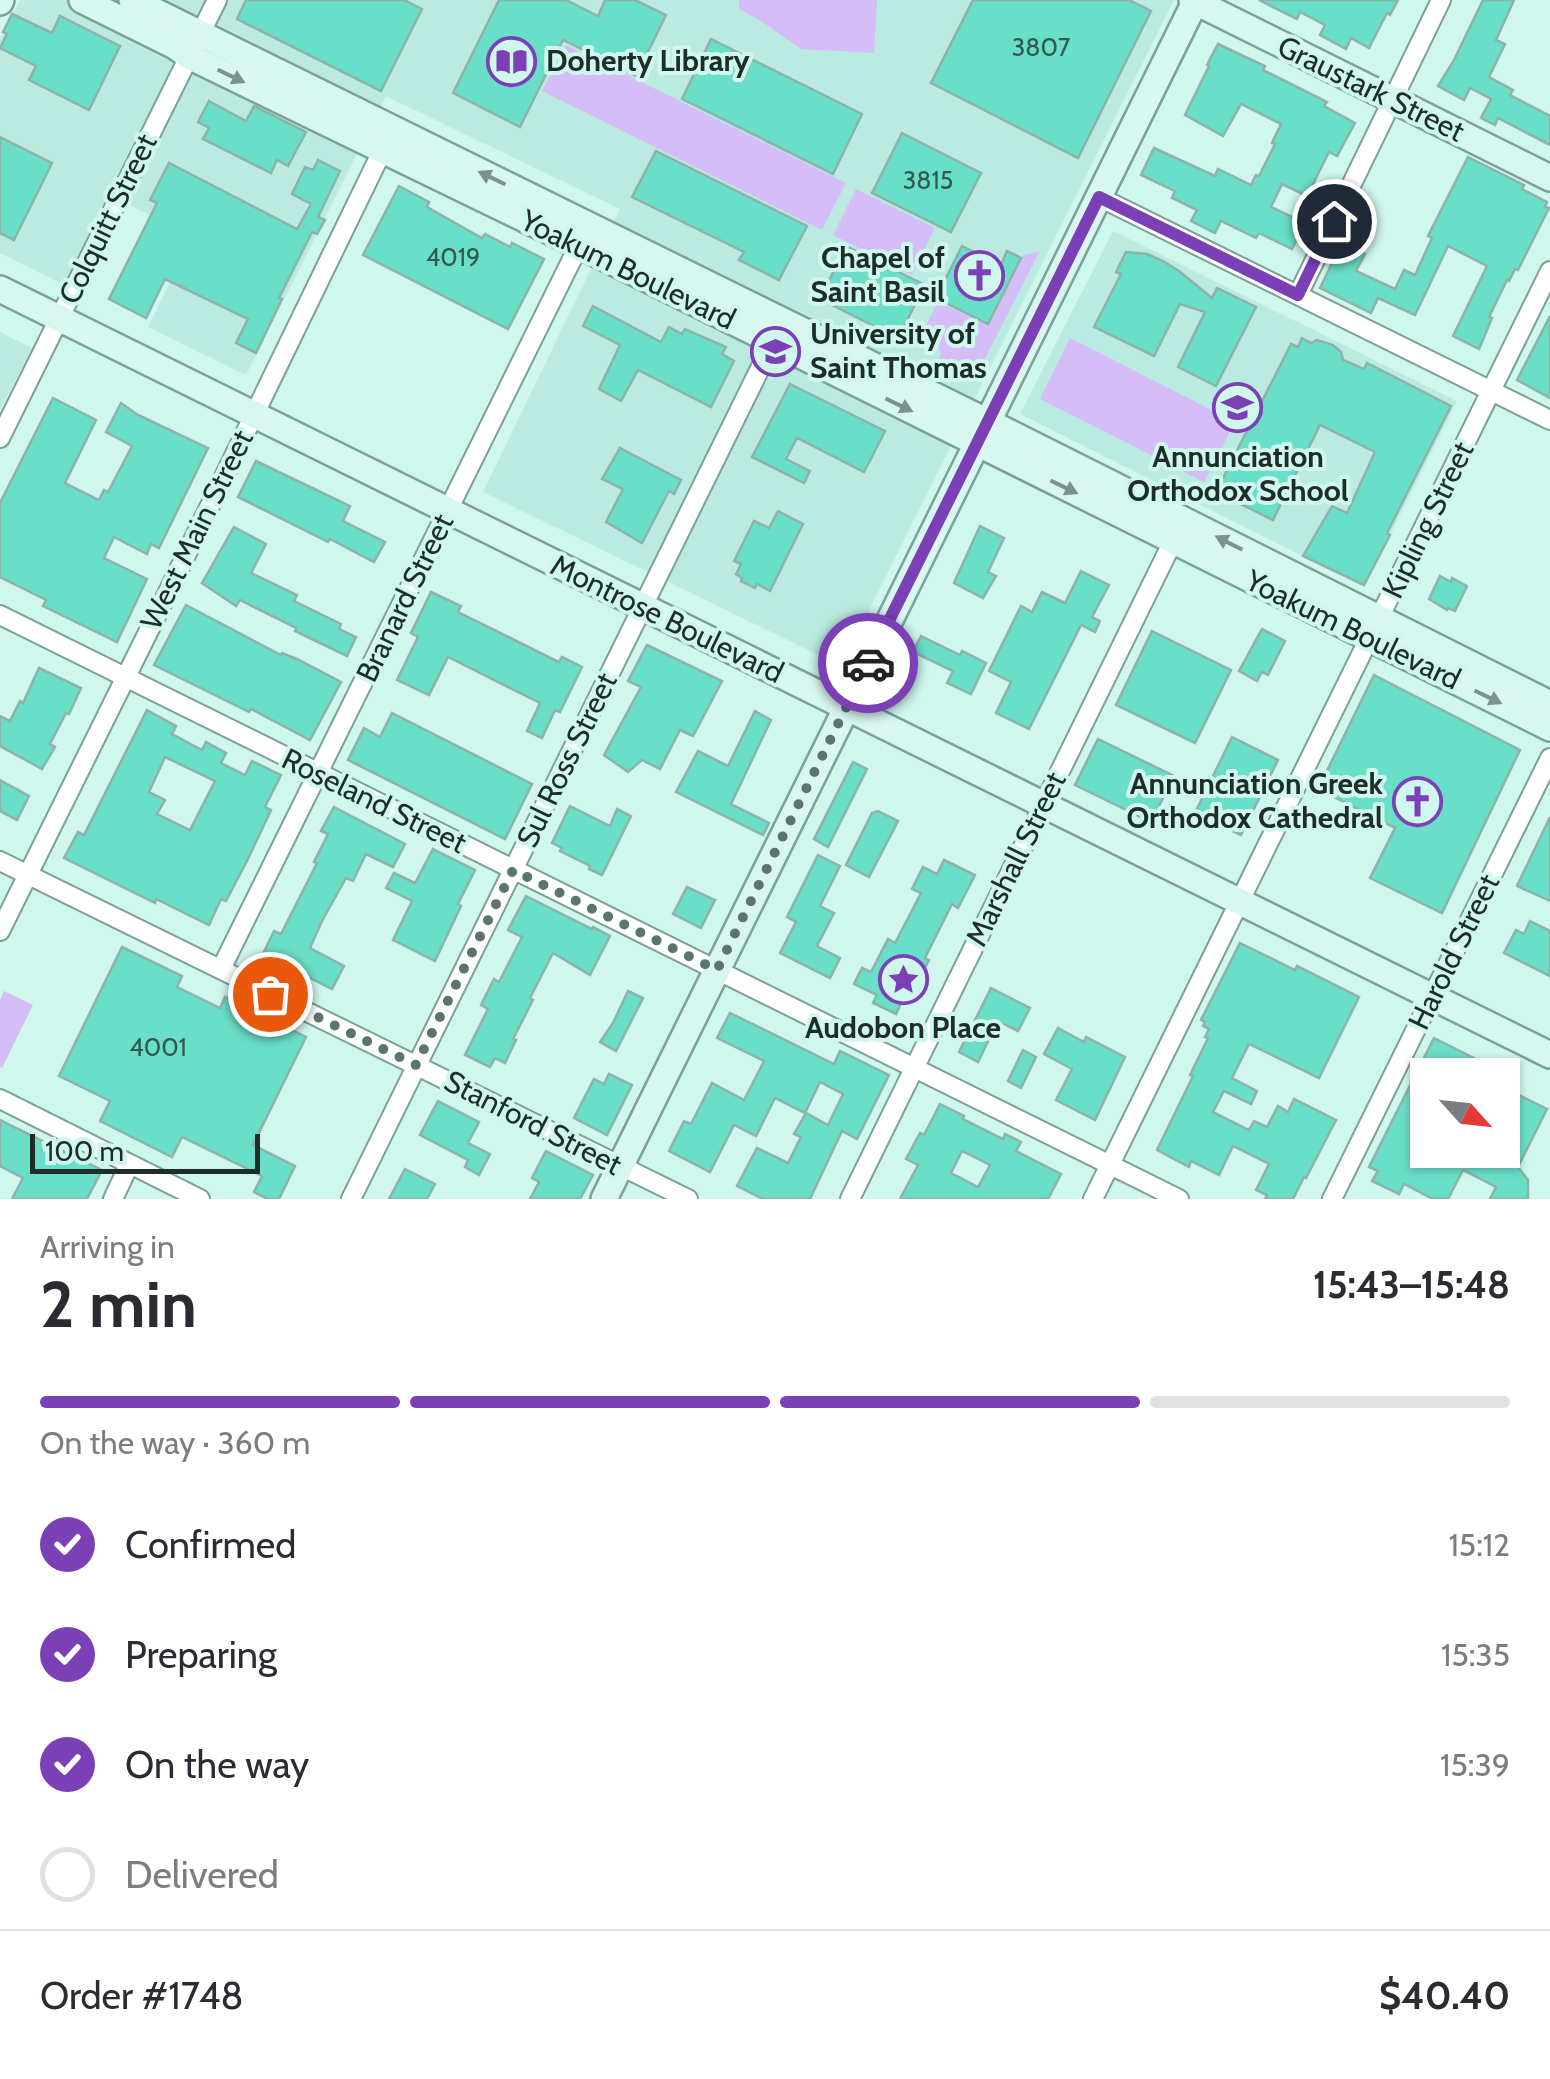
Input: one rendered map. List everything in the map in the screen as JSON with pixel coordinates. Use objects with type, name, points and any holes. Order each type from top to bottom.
[{"type":"street","name":"Yoakum Boulevard","points":[[82,0],[175,46],[194,45]]},
{"type":"street","name":"Yoakum Boulevard","points":[[132,0],[194,45],[1374,628],[1550,728]]},
{"type":"street","name":"Colquitt Street","points":[[0,438],[216,0]]},
{"type":"street","points":[[1298,295],[1440,0]]},
{"type":"street","points":[[604,1199],[1194,1]]},
{"type":"street","name":"Graustark Street","points":[[1194,1],[1550,178]]},
{"type":"street","name":"West Main Street","points":[[0,931],[388,140]]},
{"type":"street","points":[[1099,197],[1550,420]]},
{"type":"street","name":"Branard Street","points":[[221,969],[584,235]]},
{"type":"street","name":"Kipling Street","points":[[1093,1199],[1550,271]]},
{"type":"street","name":"Montrose Boulevard","points":[[0,289],[1550,1055]]},
{"type":"street","name":"Sul Ross Street","points":[[351,1199],[778,331]]},
{"type":"street","name":"Marshall Street","points":[[850,1199],[1178,530]]},
{"type":"street","name":"Roseland Street","points":[[0,615],[1179,1199]]},
{"type":"street","name":"Yoakum Boulevard","points":[[1374,628],[1550,704]]},
{"type":"street","name":"Harold Street","points":[[1332,1199],[1550,758]]},
{"type":"street","name":"Stanford Street","points":[[0,861],[688,1199]]},
{"type":"street","points":[[0,1099],[200,1199]]},
{"type":"street","points":[[112,1199],[129,1165]]},
{"type":"shaded area","name":"University of Saint Thomas","points":[[20,0],[1174,0],[841,666],[483,492],[620,209],[386,96],[246,375],[148,327],[193,235],[125,203],[81,293],[0,253],[0,40]]},
{"type":"shaded area","points":[[739,0],[877,0],[874,53],[801,49],[739,9]]},
{"type":"shaded area","points":[[566,45],[846,183],[822,230],[542,91]]},
{"type":"shaded area","points":[[856,189],[935,228],[912,275],[833,235]]},
{"type":"shaded area","name":"Annunciation Orthodox School","points":[[1113,231],[1457,401],[1364,587],[1020,414]]},
{"type":"shaded area","points":[[1040,251],[976,376],[961,382],[937,371],[940,351],[925,327],[938,302],[988,325],[1023,256]]},
{"type":"shaded area","points":[[0,332],[32,348],[0,410]]},
{"type":"shaded area","points":[[1070,338],[1235,422],[1204,482],[1040,399]]},
{"type":"shaded area","points":[[4,991],[33,1005],[2,1068],[0,1000]]},
{"type":"building","points":[[246,0],[404,0],[422,9],[381,91],[237,19]]},
{"type":"building","name":"Doherty Library","points":[[499,0],[566,0],[598,16],[605,0],[635,0],[666,15],[636,76],[563,40],[520,127],[453,93]]},
{"type":"building","points":[[973,0],[1129,0],[1151,11],[1078,158],[931,83]]},
{"type":"building","points":[[1259,0],[1398,0],[1369,48],[1351,38],[1346,49],[1320,35],[1325,25],[1300,12],[1297,19]]},
{"type":"building","points":[[1483,0],[1514,0],[1496,40],[1505,44],[1489,77],[1513,90],[1510,95],[1550,116],[1550,145],[1498,118],[1495,125],[1481,118],[1491,99],[1470,88],[1464,100],[1438,86]]},
{"type":"building","points":[[12,14],[52,33],[60,16],[120,46],[89,110],[29,80],[36,66],[0,48]]},
{"type":"building","points":[[711,39],[862,114],[833,174],[682,99]]},
{"type":"building","points":[[1218,44],[1265,66],[1263,70],[1327,102],[1324,106],[1355,123],[1337,156],[1329,152],[1307,196],[1282,184],[1271,207],[1305,223],[1292,249],[1221,221],[1215,233],[1191,221],[1197,210],[1172,198],[1175,191],[1141,175],[1154,148],[1215,176],[1218,169],[1251,185],[1259,176],[1281,124],[1241,104],[1223,136],[1185,115]]},
{"type":"building","points":[[209,101],[246,121],[254,106],[306,132],[288,166],[277,160],[271,173],[203,139],[209,128],[198,122]]},
{"type":"building","points":[[902,133],[981,173],[951,232],[872,193]]},
{"type":"building","points":[[0,137],[52,163],[14,240],[0,233]]},
{"type":"building","points":[[656,151],[807,226],[779,280],[739,260],[744,252],[632,197]]},
{"type":"building","points":[[1468,157],[1524,185],[1522,189],[1547,202],[1545,207],[1549,208],[1518,270],[1507,280],[1479,349],[1453,336],[1487,266],[1448,246],[1415,315],[1378,298],[1371,313],[1320,288],[1342,243],[1365,254],[1356,271],[1395,289],[1404,270],[1415,275],[1432,238],[1428,236]]},
{"type":"building","points":[[318,160],[340,171],[318,217],[325,220],[317,234],[312,232],[256,353],[236,343],[248,319],[165,279],[146,318],[109,299],[157,203],[150,200],[169,163],[297,229],[311,204],[292,194],[305,167],[313,170]]},
{"type":"building","points":[[399,186],[482,238],[485,234],[510,247],[512,243],[544,259],[508,329],[363,255]]},
{"type":"building","points":[[846,246],[925,285],[898,338],[820,299]]},
{"type":"building","name":"Chapel of Saint Basil","points":[[962,246],[1001,265],[1007,251],[1021,258],[988,324],[936,298]]},
{"type":"building","points":[[1126,252],[1147,254],[1163,261],[1212,298],[1217,288],[1256,307],[1216,386],[1178,367],[1205,312],[1180,304],[1154,356],[1094,327],[1121,274],[1116,272]]},
{"type":"building","points":[[593,306],[661,342],[669,327],[682,334],[685,329],[726,347],[722,354],[734,361],[711,407],[638,370],[621,401],[599,389],[620,345],[583,326]]},
{"type":"building","points":[[1550,316],[1550,398],[1517,380]]},
{"type":"building","points":[[1302,338],[1333,345],[1343,360],[1364,369],[1367,363],[1451,406],[1364,585],[1303,556],[1332,506],[1347,513],[1375,452],[1320,425],[1273,520],[1216,492],[1291,344],[1298,347]]},
{"type":"building","points":[[790,384],[885,431],[864,472],[797,438],[786,459],[810,471],[804,483],[752,457]]},
{"type":"building","points":[[53,398],[96,420],[65,483],[99,500],[104,490],[108,492],[132,446],[106,432],[121,403],[208,448],[159,548],[151,544],[147,554],[114,537],[104,558],[147,579],[117,642],[43,606],[46,600],[0,577],[0,503]]},
{"type":"building","points":[[620,448],[681,480],[674,494],[669,491],[642,543],[606,522],[623,489],[602,479]]},
{"type":"building","points":[[256,461],[350,506],[343,521],[385,542],[374,562],[238,497]]},
{"type":"building","points":[[778,511],[803,524],[770,591],[741,581],[736,574],[741,564],[734,561],[754,521],[769,528]]},
{"type":"building","points":[[980,526],[1004,538],[988,572],[996,576],[983,598],[954,583]]},
{"type":"building","points":[[234,527],[266,544],[251,573],[297,595],[294,601],[341,624],[339,629],[356,637],[347,656],[240,600],[236,606],[202,583]]},
{"type":"building","points":[[1081,571],[1109,585],[1092,617],[1100,621],[1095,632],[1081,625],[1029,729],[996,713],[1011,682],[989,671],[1021,606],[1032,612],[1042,592],[1065,603]]},
{"type":"building","points":[[1440,576],[1467,586],[1455,611],[1429,599]]},
{"type":"building","points":[[431,592],[461,606],[458,612],[559,662],[562,657],[582,667],[542,738],[527,731],[540,703],[448,657],[429,695],[397,680],[418,637],[411,633]]},
{"type":"building","points":[[186,605],[341,682],[310,740],[154,665]]},
{"type":"building","points":[[1262,629],[1285,641],[1268,675],[1262,672],[1257,681],[1239,671]]},
{"type":"building","points":[[1152,631],[1231,670],[1195,743],[1116,705]]},
{"type":"building","points":[[921,636],[986,663],[971,694],[947,683],[953,671],[913,652]]},
{"type":"building","points":[[647,645],[722,681],[693,736],[680,730],[660,769],[642,760],[628,772],[604,755],[641,687],[628,681]]},
{"type":"building","points":[[39,668],[81,688],[50,744],[55,747],[42,769],[0,746],[0,716],[10,721]]},
{"type":"building","name":"Annunciation Greek Orthodox Cathedral","points":[[1374,675],[1520,750],[1442,913],[1370,878],[1395,828],[1318,789]]},
{"type":"building","points":[[147,710],[176,726],[172,734],[202,750],[206,742],[226,753],[221,763],[245,775],[252,761],[281,775],[265,807],[271,810],[247,861],[209,925],[64,858],[78,832],[84,835]],"holes":[[[165,757],[215,781],[190,830],[157,814],[165,800],[149,792]]]},
{"type":"building","points":[[755,711],[771,720],[731,804],[769,823],[763,835],[676,792],[698,751],[728,766]]},
{"type":"building","points":[[392,713],[532,784],[505,839],[348,760],[364,728],[380,737]]},
{"type":"building","points":[[1232,737],[1278,760],[1241,835],[1195,813]]},
{"type":"building","points":[[1098,739],[1174,776],[1151,822],[1075,785]]},
{"type":"building","points":[[853,762],[867,769],[828,847],[814,839]]},
{"type":"building","points":[[0,780],[29,796],[17,820],[0,811]]},
{"type":"building","points":[[570,806],[610,826],[617,809],[631,816],[602,875],[552,843]]},
{"type":"building","points":[[334,807],[405,844],[393,867],[366,854],[353,881],[346,878],[322,921],[310,948],[344,966],[332,989],[263,954],[274,931],[281,934],[317,863],[314,862],[328,834],[321,831]]},
{"type":"building","points":[[878,811],[898,821],[869,877],[846,865],[872,813]]},
{"type":"building","points":[[1550,817],[1550,901],[1517,886]]},
{"type":"building","points":[[433,849],[475,870],[435,961],[393,940],[412,901],[386,888],[394,873],[415,883]]},
{"type":"building","points":[[818,855],[840,866],[820,906],[834,913],[817,946],[840,958],[830,978],[780,953],[796,922],[787,917]]},
{"type":"building","points":[[944,860],[975,875],[958,908],[952,904],[925,958],[929,960],[917,983],[912,980],[896,1014],[873,1003],[877,995],[854,984],[862,968],[871,972],[888,939],[895,943],[921,893],[912,889],[923,867],[937,874]]},
{"type":"building","points":[[687,887],[715,900],[701,928],[673,914]]},
{"type":"building","points":[[526,896],[610,936],[590,975],[553,953],[530,998],[533,1000],[505,1063],[495,1058],[490,1067],[465,1055],[488,1009],[481,1005],[494,979],[499,982],[522,937],[508,930]]},
{"type":"building","points":[[1530,921],[1550,931],[1550,976],[1504,953],[1516,930],[1524,934]]},
{"type":"building","points":[[1240,943],[1359,997],[1319,1078],[1249,1044],[1232,1078],[1257,1091],[1251,1104],[1224,1091],[1213,1112],[1249,1130],[1254,1121],[1267,1127],[1278,1106],[1288,1112],[1294,1099],[1336,1120],[1293,1199],[1265,1199],[1267,1195],[1256,1190],[1269,1164],[1233,1146],[1219,1175],[1191,1161],[1189,1167],[1157,1150],[1208,1038],[1205,1037],[1209,1029],[1201,1020]]},
{"type":"building","points":[[122,947],[182,976],[177,987],[220,1008],[225,997],[306,1037],[253,1145],[295,1166],[279,1199],[254,1192],[262,1176],[182,1137],[172,1157],[100,1121],[110,1101],[59,1076]]},
{"type":"building","points":[[991,988],[1030,1008],[1018,1031],[998,1021],[978,1062],[959,1052]]},
{"type":"building","points":[[628,991],[643,998],[616,1051],[600,1042]]},
{"type":"building","points":[[730,1013],[834,1064],[840,1051],[889,1075],[857,1139],[842,1131],[810,1199],[763,1199],[737,1186],[757,1148],[788,1163],[801,1137],[794,1134],[806,1113],[828,1125],[843,1094],[820,1082],[805,1113],[775,1098],[756,1136],[734,1125],[710,1172],[669,1151],[684,1121],[691,1124],[712,1083],[744,1100],[764,1061],[717,1038]]},
{"type":"building","points":[[1058,1028],[1125,1057],[1095,1120],[1056,1100],[1072,1069],[1044,1054]]},
{"type":"building","points":[[1434,1038],[1474,1058],[1424,1058]]},
{"type":"building","points":[[1023,1050],[1036,1057],[1021,1088],[1008,1081]]},
{"type":"building","points":[[609,1074],[632,1085],[607,1135],[574,1118],[594,1079],[604,1084]]},
{"type":"building","points":[[1410,1086],[1410,1168],[1519,1168],[1528,1180],[1528,1199],[1490,1199],[1496,1187],[1463,1170],[1448,1199],[1433,1199],[1404,1184],[1399,1194],[1372,1181],[1378,1171],[1369,1167]]},
{"type":"building","points":[[1520,1096],[1547,1109],[1520,1163]]},
{"type":"building","points":[[438,1101],[479,1122],[468,1143],[490,1154],[479,1175],[465,1167],[468,1160],[420,1135]]},
{"type":"building","points":[[940,1104],[1003,1139],[1005,1134],[1021,1142],[1016,1151],[1061,1174],[1048,1199],[900,1199],[918,1165],[906,1159],[920,1133],[924,1135]],"holes":[[[962,1151],[990,1165],[978,1187],[951,1173]]]},
{"type":"building","points":[[0,1120],[102,1170],[87,1199],[12,1199],[23,1178],[0,1166]]},
{"type":"building","points":[[546,1151],[593,1175],[580,1199],[530,1199],[539,1182],[532,1178]]},
{"type":"building","points":[[405,1169],[435,1184],[427,1199],[389,1199]]},
{"type":"way so far","points":[[270,994],[416,1065],[513,870],[717,970],[868,663]]},
{"type":"place","name":"Doherty Library","points":[[511,61]]},
{"type":"place","name":"Chapel of Saint Basil","points":[[980,275]]},
{"type":"place","name":"University of Saint Thomas","points":[[775,351]]},
{"type":"place","name":"Annunciation Orthodox School","points":[[1238,408]]},
{"type":"place","name":"Annunciation Greek Orthodox Cathedral","points":[[1418,801]]},
{"type":"place","name":"Audobon Place","points":[[903,979]]},
{"type":"route","points":[[868,663],[1099,197],[1298,295],[1334,221]]}]
